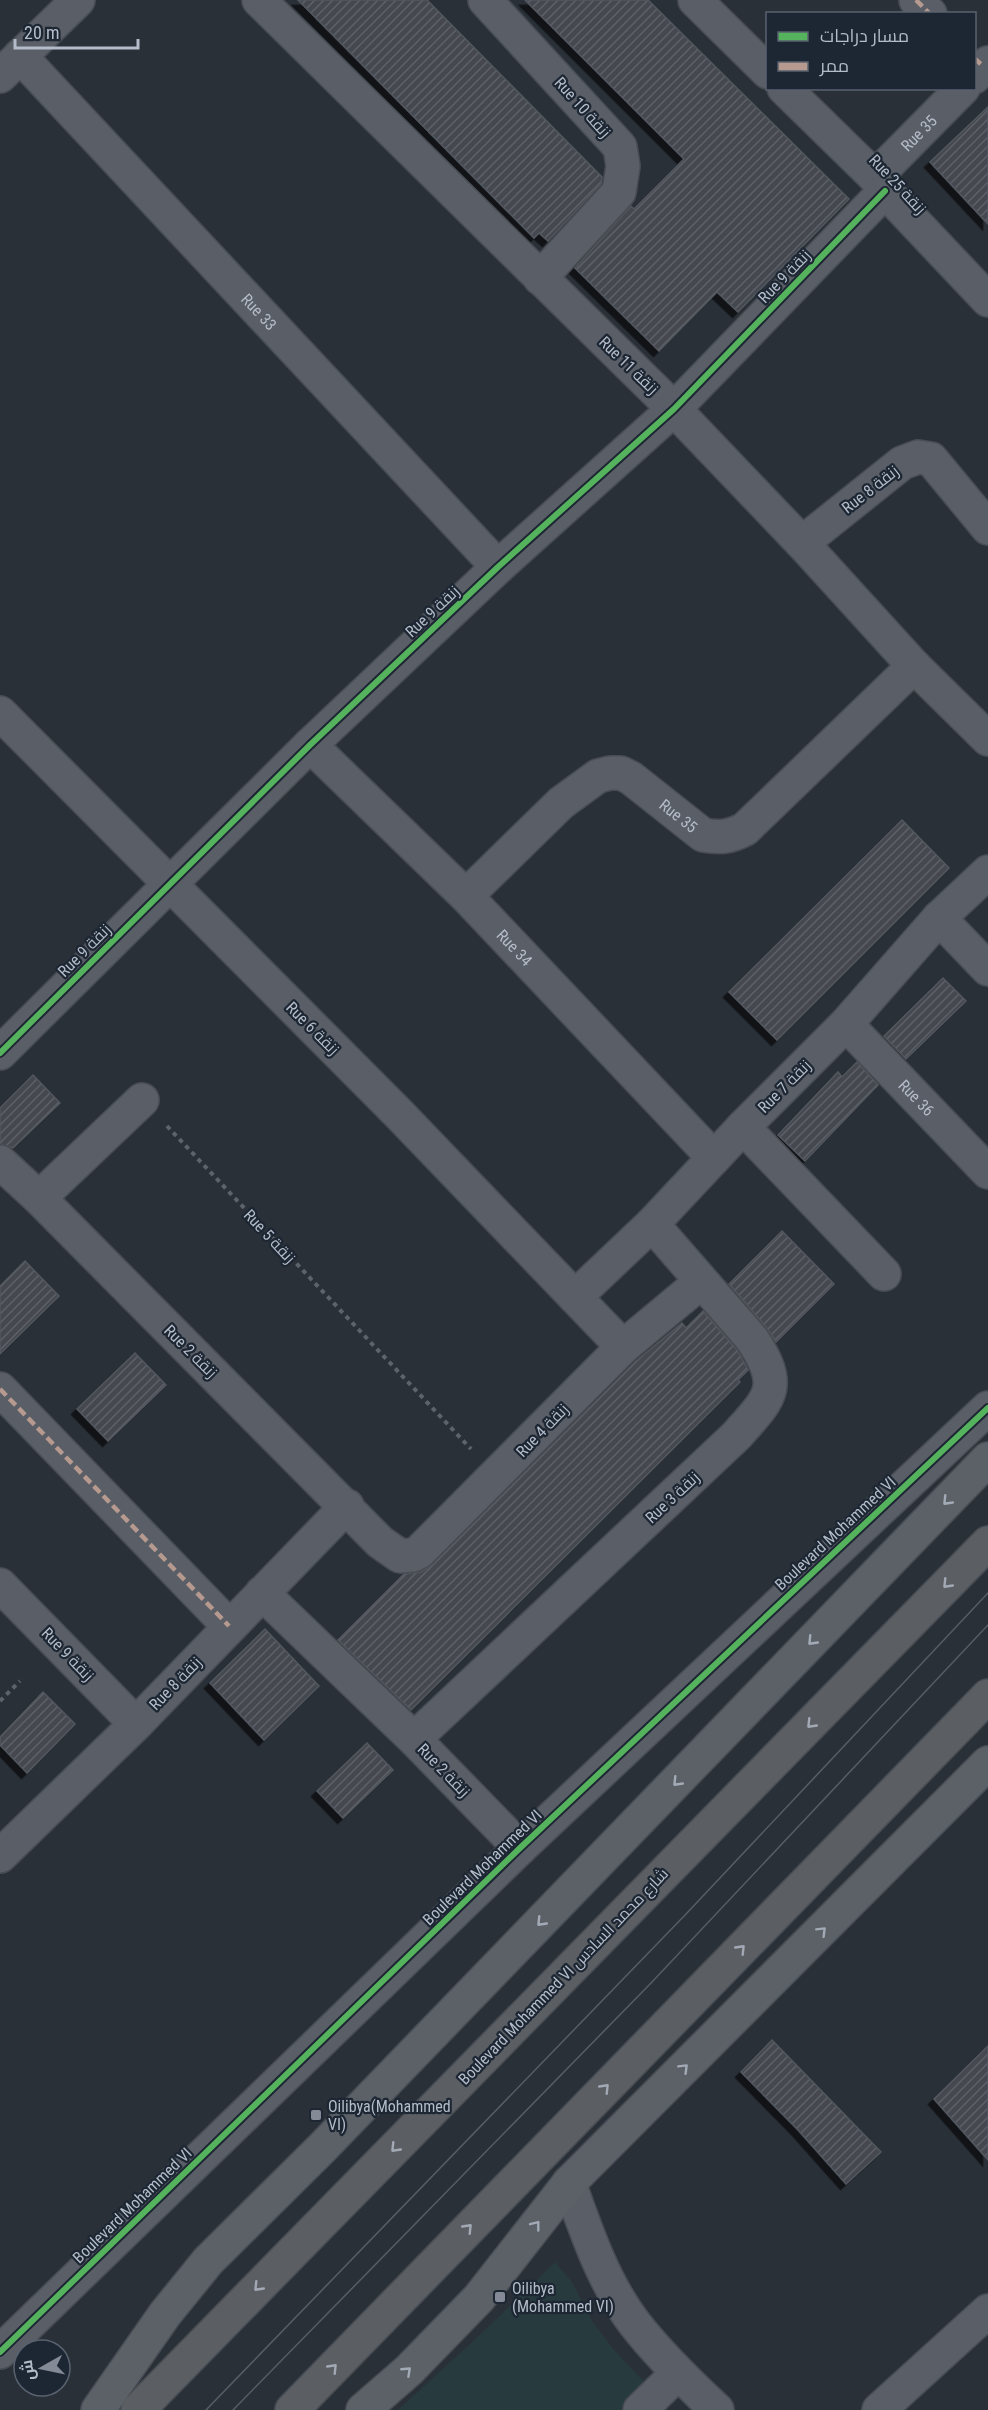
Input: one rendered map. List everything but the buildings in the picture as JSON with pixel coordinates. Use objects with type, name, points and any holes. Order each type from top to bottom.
[{"type":"highway","name":"Boulevard Mohammed VI شارع محمد السادس","points":[[138,2410],[988,1542]]},
{"type":"highway","points":[[292,2410],[988,1696]]},
{"type":"main road","points":[[98,2410],[159,2323],[208,2261],[332,2139],[988,1459]]},
{"type":"main road","points":[[363,2410],[409,2370],[479,2298],[569,2183],[988,1763]]},
{"type":"street","name":"Rue 11 زنقة","points":[[259,0],[674,409],[802,543],[914,666],[988,739]]},
{"type":"street","name":"Rue 10 زنقة","points":[[485,0],[620,147],[623,166],[619,192],[540,278]]},
{"type":"street","points":[[916,0],[928,12]]},
{"type":"street","points":[[10,66],[76,1]]},
{"type":"street","points":[[706,4],[766,70]]},
{"type":"street","name":"Rue 33","points":[[10,66],[498,567]]},
{"type":"street","name":"Rue 25 زنقة","points":[[786,90],[880,184],[988,300]]},
{"type":"street","name":"Rue 35","points":[[880,184],[961,90]]},
{"type":"street","name":"Rue 9 زنقة","points":[[0,1053],[310,745],[498,567],[674,409],[880,184]]},
{"type":"street","name":"Rue 8 زنقة","points":[[802,543],[902,463],[918,457],[931,459],[988,528]]},
{"type":"street","name":"Rue 35","points":[[466,897],[561,802],[598,776],[610,773],[621,773],[631,778],[703,835],[716,838],[732,836],[745,829],[914,666]]},
{"type":"street","name":"Rue 6 زنقة","points":[[0,713],[399,1114],[623,1347]]},
{"type":"street","name":"Rue 34","points":[[310,745],[466,897],[714,1158]]},
{"type":"street","name":"Rue 7 زنقة","points":[[575,1297],[652,1224],[743,1127],[846,1024],[939,918],[988,872]]},
{"type":"street","points":[[939,918],[988,969]]},
{"type":"street","name":"Rue 36","points":[[846,1024],[988,1172]]},
{"type":"street","points":[[13,1183],[142,1100]]},
{"type":"street","points":[[743,1127],[884,1274]]},
{"type":"street","name":"Rue 2 زنقة","points":[[13,1183],[347,1506],[380,1542]]},
{"type":"street","name":"Rue 3 زنقة","points":[[414,1739],[736,1436],[763,1406],[771,1387],[770,1371],[765,1358],[752,1339],[652,1224]]},
{"type":"street","name":"Rue 4 زنقة","points":[[380,1542],[400,1556],[419,1552],[623,1347],[701,1282]]},
{"type":"street","points":[[0,1389],[229,1626]]},
{"type":"street","name":"Boulevard Mohammed VI","points":[[0,2352],[520,1848],[988,1408]]},
{"type":"street","name":"Rue 8 زنقة","points":[[0,1856],[136,1724],[347,1506]]},
{"type":"street","name":"Rue 9 زنقة","points":[[0,1585],[136,1724]]},
{"type":"street","name":"Rue 2 زنقة","points":[[262,1593],[414,1739],[520,1848]]},
{"type":"street","points":[[569,2183],[583,2222],[620,2300],[634,2323],[678,2373],[717,2410]]},
{"type":"street","points":[[879,2410],[988,2311]]},
{"type":"street","points":[[640,2410],[678,2373]]},
{"type":"path","points":[[0,1701],[20,1682]]},
{"type":"green space","points":[[555,2262],[572,2282],[592,2321],[614,2350],[651,2389],[629,2410],[398,2410],[482,2333]]},
{"type":"tram line","points":[[206,2410],[687,1913],[988,1593]]},
{"type":"tram line","points":[[233,2410],[652,1982],[988,1625]]},
{"type":"marked path","points":[[916,0],[928,12]]},
{"type":"marked path","points":[[976,60],[984,67]]},
{"type":"marked path","points":[[0,1389],[229,1626]]},
{"type":"cycle path","points":[[0,1053],[310,745],[498,567],[674,409],[885,191]]},
{"type":"cycle path","points":[[0,2352],[520,1848],[988,1408]]},
{"type":"place","name":"Oilibya(Mohammed VI)","points":[[316,2115]]},
{"type":"place","name":"Oilibya (Mohammed VI)","points":[[500,2297]]}]
